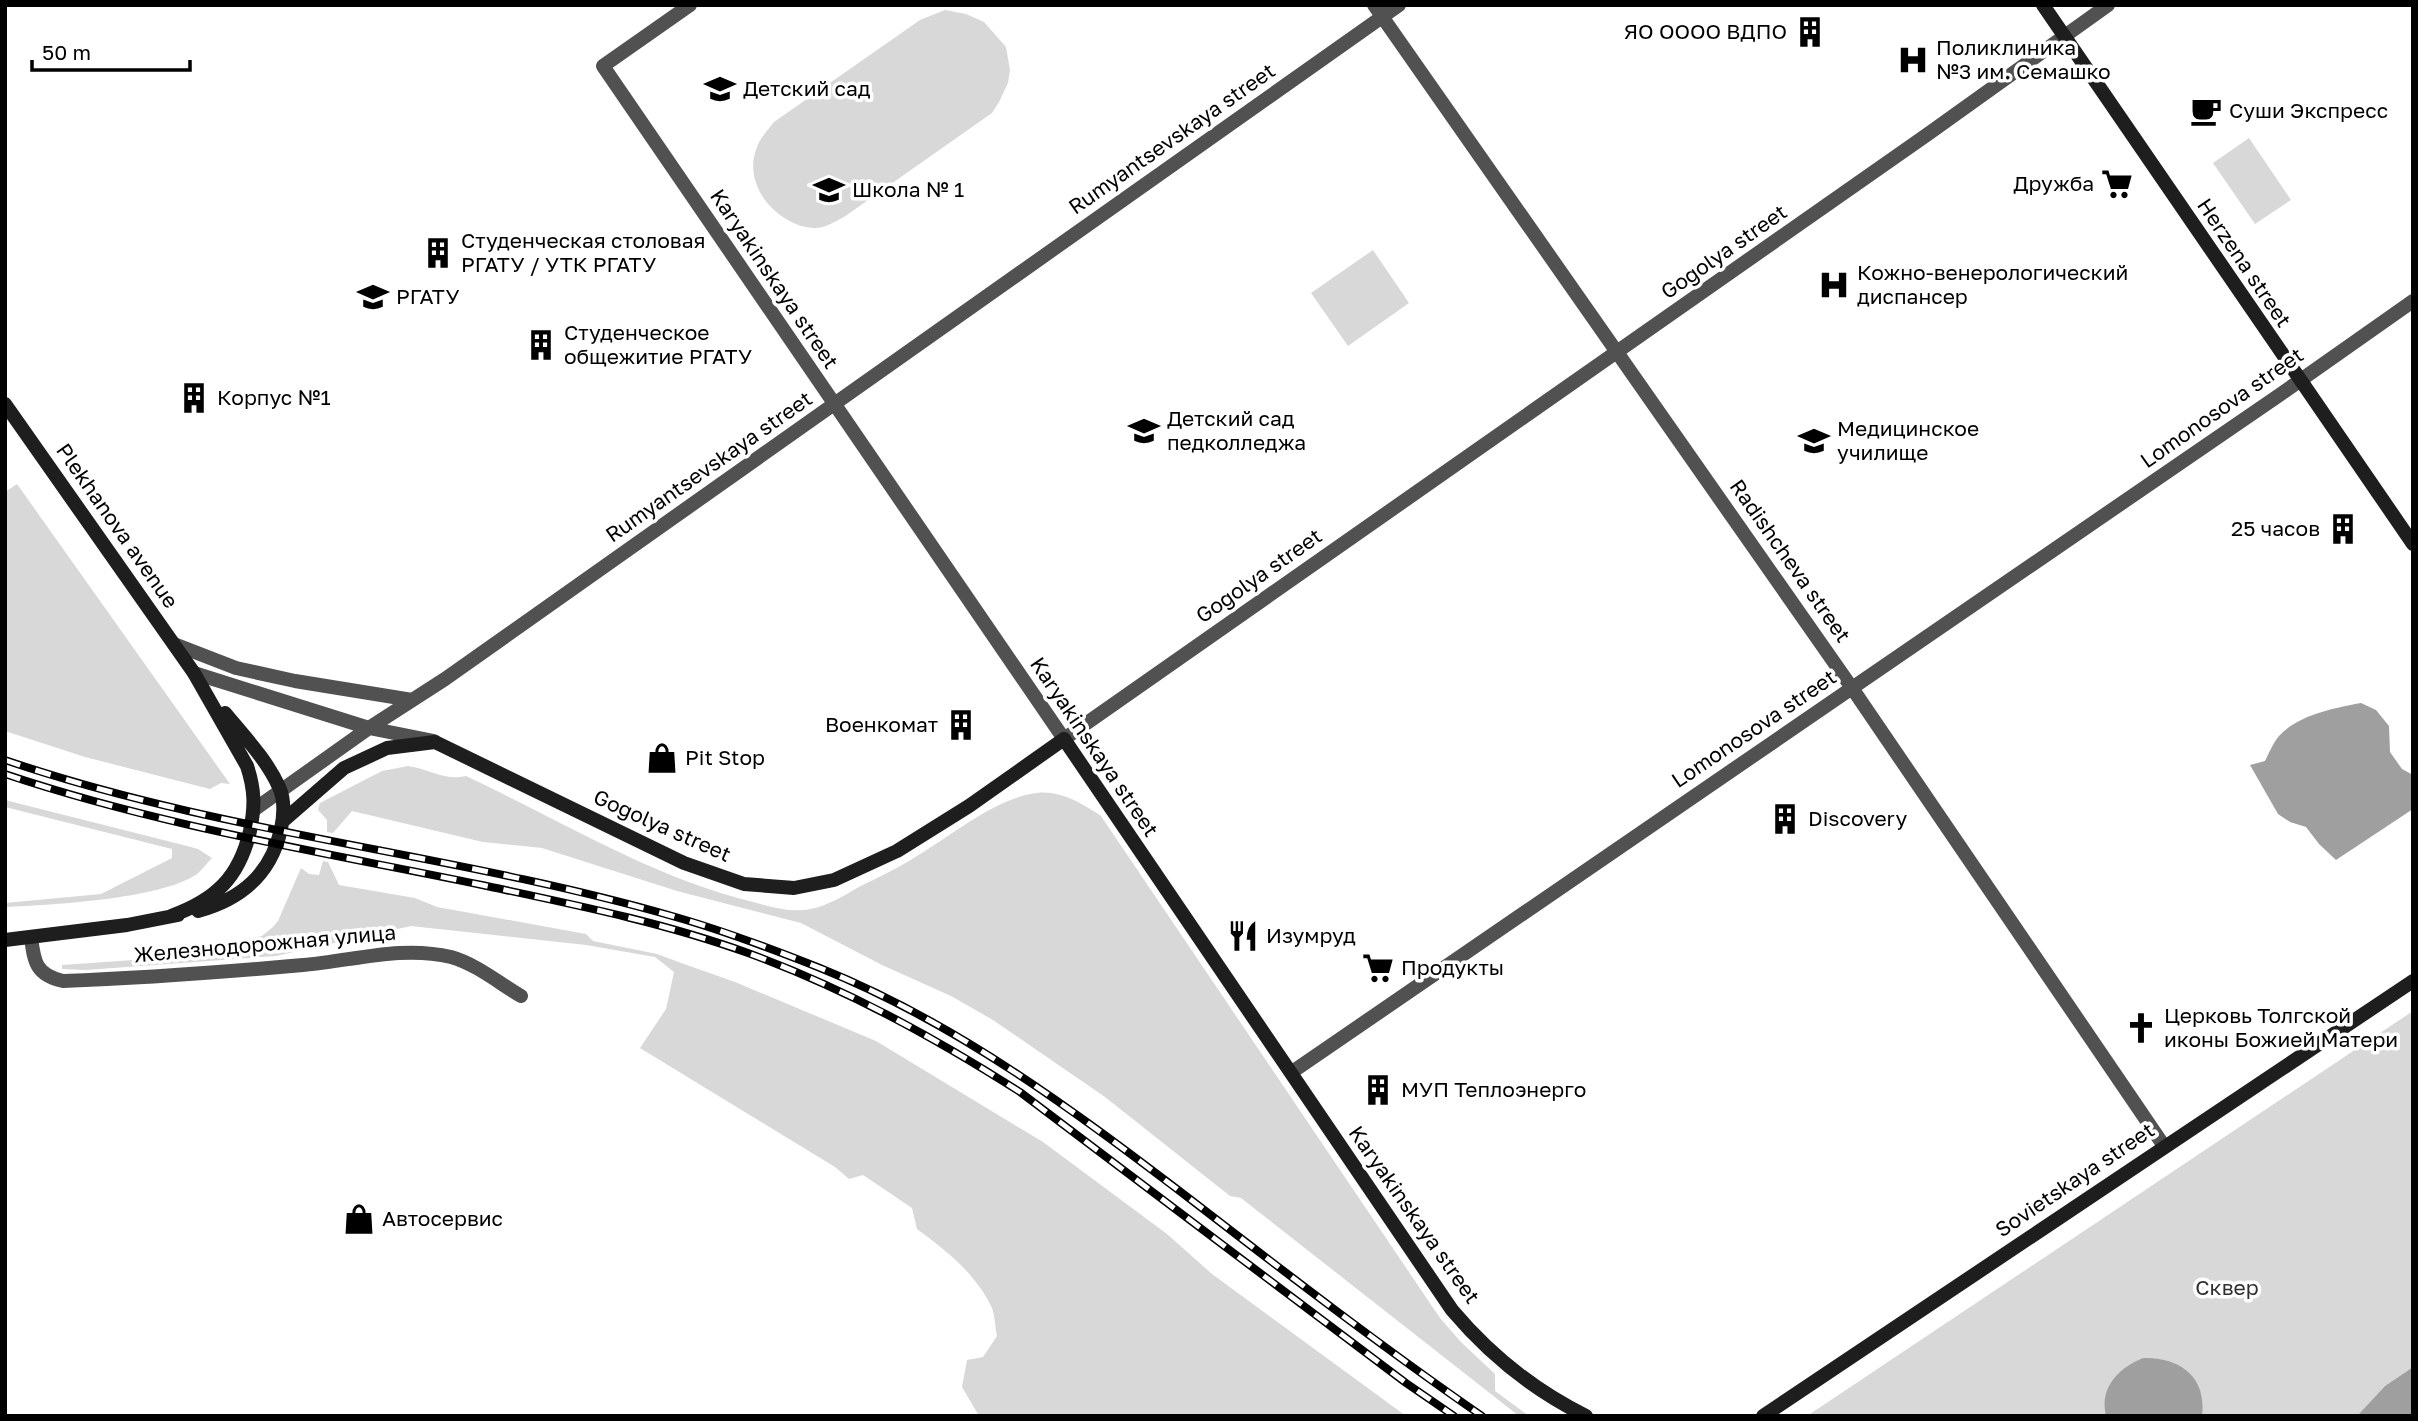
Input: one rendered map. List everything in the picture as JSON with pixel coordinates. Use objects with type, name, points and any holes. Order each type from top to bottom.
[{"type":"street","name":"Karyakinskaya street","points":[[690,5],[603,66],[1292,1072],[1425,1272],[1471,1333],[1502,1362],[1533,1385],[1586,1416]]},
{"type":"street","name":"Rumyantsevskaya street","points":[[254,809],[369,728],[445,679],[835,404],[1378,11],[1399,5]]},
{"type":"street","name":"Herzena street","points":[[2043,5],[2413,544]]},
{"type":"street","name":"Gogolya street","points":[[194,673],[369,728],[435,742],[684,863],[744,884],[794,888],[834,880],[897,851],[969,806],[2108,5]]},
{"type":"street","name":"Radishcheva street","points":[[1378,11],[1852,688],[2164,1146]]},
{"type":"street","name":"Lomonosova street","points":[[1292,1072],[2300,381],[2413,300]]},
{"type":"street","name":"Plekhanova avenue","points":[[5,404],[194,673],[247,766],[253,783],[254,809]]},
{"type":"street","points":[[174,643],[236,668],[295,681],[412,700]]},
{"type":"street","name":"Plekhanova avenue","points":[[194,673],[262,759],[281,789]]},
{"type":"street","points":[[283,821],[345,768],[387,748],[435,742]]},
{"type":"street","name":"Железнодорожная улица","points":[[5,940],[127,925],[217,906],[246,890],[271,859],[283,821],[281,789]]},
{"type":"street","name":"Железнодорожная улица","points":[[172,916],[202,903],[233,873],[246,847],[254,809]]},
{"type":"street","name":"Железнодорожная улица","points":[[31,937],[33,958],[37,967],[51,978],[63,981],[306,965],[371,954],[410,952],[451,957],[521,996]]},
{"type":"street","name":"Sovietskaya street","points":[[1763,1416],[2413,981]]},
{"type":"green space","points":[[945,10],[966,14],[984,22],[1006,47],[1010,70],[1008,83],[992,113],[829,225],[813,228],[787,220],[766,201],[754,177],[756,150],[764,135],[774,122],[920,20]]},
{"type":"green space","points":[[2249,138],[2291,200],[2255,224],[2213,163]]},
{"type":"green space","points":[[1373,250],[1409,303],[1348,346],[1311,293]]},
{"type":"green space","points":[[17,484],[230,784],[221,783],[210,789],[85,757],[5,731],[5,492]]},
{"type":"green space","points":[[408,766],[443,776],[466,776],[606,846],[678,878],[767,906],[789,910],[811,909],[836,900],[909,861],[964,825],[1008,801],[1046,793],[1071,799],[1087,807],[1101,816],[1440,1318],[1495,1374],[1495,1391],[1529,1416],[1519,1416],[1241,1198],[1230,1196],[1105,1097],[993,1020],[951,996],[882,965],[801,923],[677,891],[542,848],[483,842],[352,811],[333,833],[327,832],[327,820],[318,810],[320,803],[382,771]]},
{"type":"green space","points":[[5,800],[198,849],[212,858],[197,874],[180,883],[133,895],[49,905],[5,907],[5,903],[101,894],[172,858],[172,849],[5,807]]},
{"type":"green space","points":[[323,861],[328,862],[339,885],[415,898],[437,907],[586,934],[593,941],[657,954],[735,982],[876,1041],[1043,1142],[1167,1234],[1212,1274],[1406,1416],[979,1416],[962,1387],[967,1360],[983,1357],[997,1336],[992,1308],[978,1284],[950,1255],[917,1229],[912,1208],[863,1175],[849,1179],[835,1167],[640,1048],[666,1009],[674,972],[655,957],[586,945],[411,926],[276,956],[86,970],[62,969],[62,965],[148,959],[171,952],[262,936],[278,921],[301,868],[309,874],[319,875]]},
{"type":"green space","name":"Сквер","points":[[2413,1011],[2413,1367],[2385,1386],[2357,1416],[1807,1416]]},
{"type":"shaded area","points":[[2361,703],[2376,710],[2389,726],[2390,752],[2402,769],[2413,775],[2413,809],[2336,860],[2306,827],[2290,822],[2278,814],[2250,765],[2265,761],[2279,736],[2296,723],[2328,710]]},
{"type":"shaded area","points":[[2143,1358],[2168,1361],[2188,1372],[2200,1390],[2202,1416],[2106,1416],[2105,1396],[2113,1380],[2126,1367]]},
{"type":"shaded area","points":[[2413,1367],[2413,1416],[2357,1416],[2385,1386]]},
{"type":"railway","points":[[5,760],[170,807],[505,875],[672,916],[765,947],[870,990],[966,1042],[1058,1101],[1371,1337],[1482,1416]]},
{"type":"railway","points":[[5,774],[122,809],[182,823],[515,892],[650,923],[748,953],[819,982],[921,1033],[1020,1092],[1406,1383],[1454,1416]]},
{"type":"place","name":"ЯО ОООО ВДПО","points":[[1810,32]]},
{"type":"place","name":"Поликлиника №3 им. Семашко","points":[[1913,60]]},
{"type":"place","name":"Детский сад","points":[[720,89]]},
{"type":"place","name":"Суши Экспресс","points":[[2206,111]]},
{"type":"place","name":"Дружба","points":[[2117,184]]},
{"type":"place","name":"Школа № 1","points":[[829,190]]},
{"type":"place","name":"Студенческая столовая РГАТУ / УТК РГАТУ","points":[[438,253]]},
{"type":"place","name":"Кожно-венерологический диспансер","points":[[1834,285]]},
{"type":"place","name":"РГАТУ","points":[[373,297]]},
{"type":"place","name":"Студенческое общежитие РГАТУ","points":[[541,345]]},
{"type":"place","name":"Корпус №1","points":[[194,398]]},
{"type":"place","name":"Детский сад педколледжа","points":[[1144,431]]},
{"type":"place","name":"Медицинское училище","points":[[1814,441]]},
{"type":"place","name":"25 часов","points":[[2343,529]]},
{"type":"place","name":"Военкомат","points":[[961,725]]},
{"type":"place","name":"Pit Stop","points":[[662,758]]},
{"type":"place","name":"Discovery","points":[[1785,819]]},
{"type":"place","name":"Изумруд","points":[[1243,936]]},
{"type":"place","name":"Продукты","points":[[1378,968]]},
{"type":"place","name":"Церковь Толгской иконы Божией Матери","points":[[2141,1028]]},
{"type":"place","name":"МУП Теплоэнерго","points":[[1378,1090]]},
{"type":"place","name":"Автосервис","points":[[359,1219]]}]
